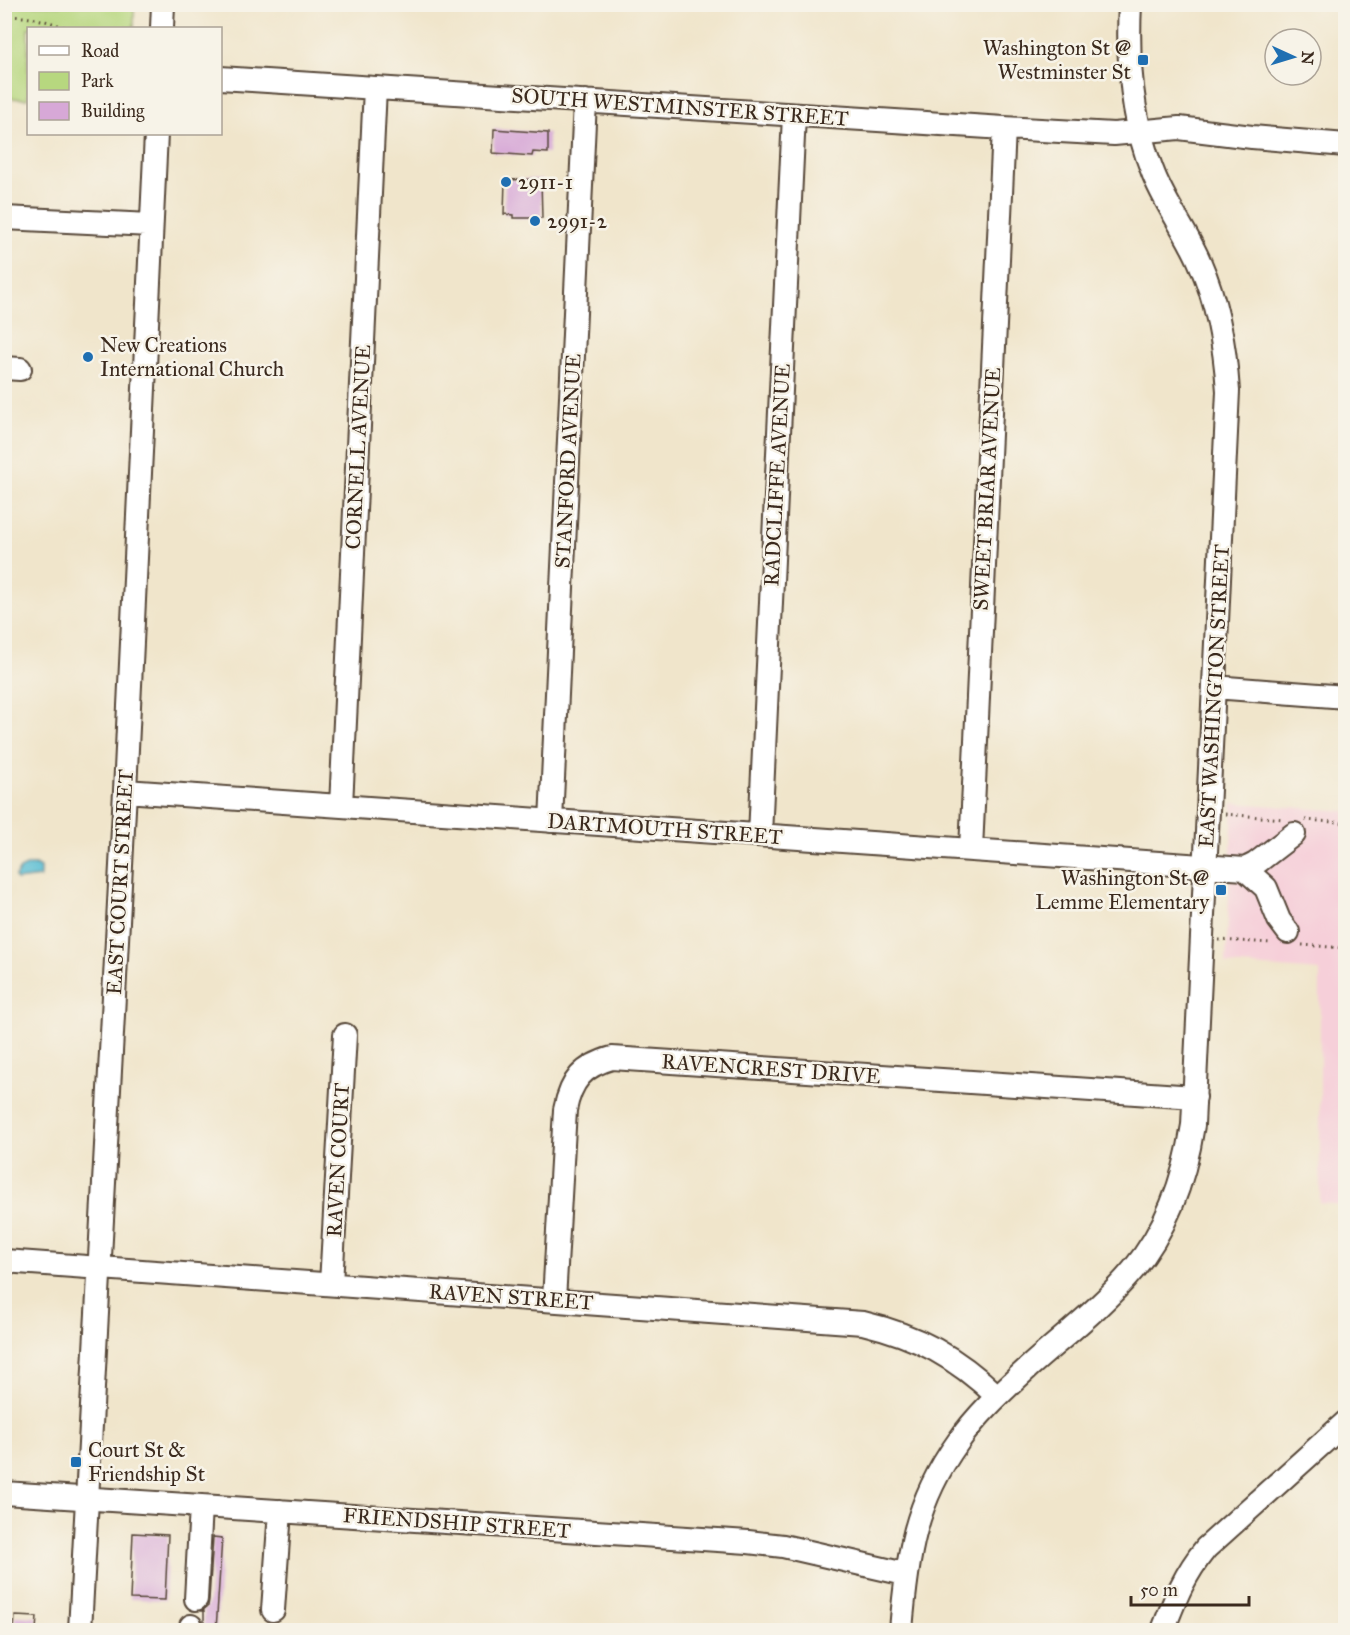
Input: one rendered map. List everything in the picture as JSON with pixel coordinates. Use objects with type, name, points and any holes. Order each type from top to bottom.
[{"type":"street","points":[[162,27],[163,4]]},
{"type":"street","name":"EAST WASHINGTON STREET","points":[[902,1630],[905,1574],[917,1524],[927,1496],[941,1468],[964,1434],[998,1396],[1115,1290],[1134,1269],[1155,1239],[1179,1188],[1189,1153],[1195,1097],[1228,391],[1221,325],[1212,293],[1195,252],[1167,205],[1151,170],[1139,131],[1130,77],[1128,40],[1130,4]]},
{"type":"street","name":"SOUTH WESTMINSTER STREET","points":[[222,78],[1114,134],[1179,128],[1346,145]]},
{"type":"street","name":"CORNELL AVENUE","points":[[341,806],[375,88]]},
{"type":"street","name":"STANFORD AVENUE","points":[[551,821],[585,101]]},
{"type":"street","name":"RADCLIFFE AVENUE","points":[[760,836],[794,115]]},
{"type":"street","name":"SWEET BRIAR AVENUE","points":[[971,850],[1004,128]]},
{"type":"street","name":"EAST COURT STREET","points":[[80,1630],[125,791],[156,135]]},
{"type":"street","points":[[4,218],[151,225]]},
{"type":"street","points":[[1214,687],[1346,697]]},
{"type":"street","name":"DARTMOUTH STREET","points":[[125,791],[1245,869]]},
{"type":"street","points":[[1288,932],[1279,920],[1266,888],[1245,869],[1294,834]]},
{"type":"street","name":"RAVEN COURT","points":[[331,1284],[345,1035]]},
{"type":"street","name":"RAVENCREST DRIVE","points":[[554,1300],[565,1110],[569,1093],[576,1080],[585,1070],[598,1062],[612,1058],[1195,1097]]},
{"type":"street","name":"RAVEN STREET","points":[[4,1261],[862,1323],[886,1328],[917,1339],[945,1354],[972,1372],[998,1396]]},
{"type":"street","points":[[1163,1630],[1180,1586],[1206,1548],[1346,1422]]},
{"type":"street","name":"FRIENDSHIP STREET","points":[[4,1492],[748,1542],[783,1546],[905,1574]]},
{"type":"street","points":[[196,1599],[201,1506]]},
{"type":"street","points":[[273,1610],[280,1511]]},
{"type":"path","points":[[4,16],[28,17],[63,27]]},
{"type":"shaded area","points":[[1233,803],[1345,811],[1345,1205],[1320,1203],[1320,971],[1226,964]]},
{"type":"green space","points":[[4,5],[134,5],[134,27],[27,27],[27,99],[5,98]]},
{"type":"water","points":[[29,865],[40,868],[40,877],[17,880],[15,877],[20,869]]},
{"type":"building","points":[[494,129],[548,133],[548,153],[533,152],[532,156],[493,153]]},
{"type":"building","points":[[541,179],[542,218],[513,218],[513,215],[504,214],[505,180]]},
{"type":"building","points":[[133,1533],[168,1535],[165,1600],[130,1599]]},
{"type":"building","points":[[213,1537],[222,1538],[216,1630],[204,1630],[204,1611],[202,1611],[208,1606],[209,1600]]},
{"type":"building","points":[[15,1616],[37,1617],[36,1630],[14,1630]]},
{"type":"place","name":"Washington St @ Westminster St","points":[[1143,60]]},
{"type":"place","name":"2911-1","points":[[506,182]]},
{"type":"place","name":"2991-2","points":[[535,221]]},
{"type":"place","name":"New Creations International Church","points":[[88,357]]},
{"type":"place","name":"Washington St @ Lemme Elementary","points":[[1221,890]]},
{"type":"place","name":"Court St & Friendship St","points":[[76,1462]]}]
